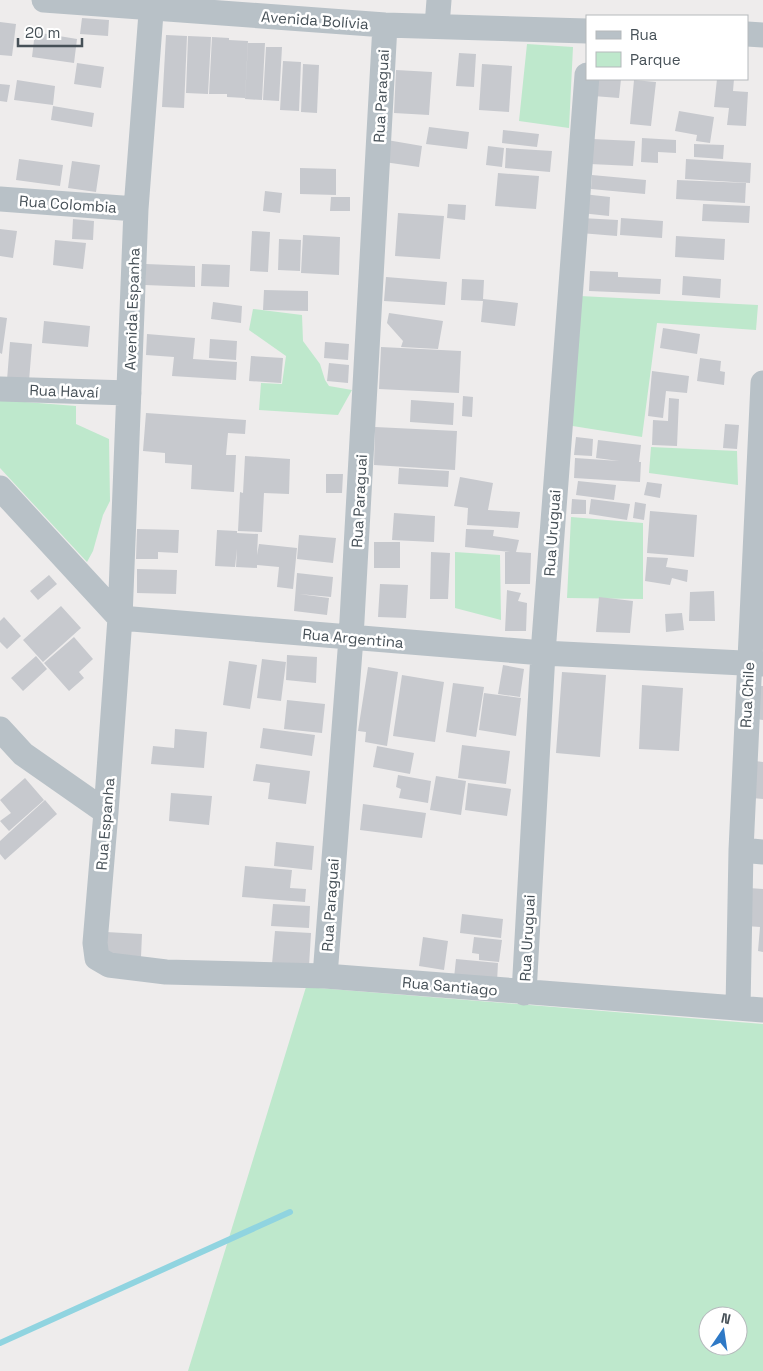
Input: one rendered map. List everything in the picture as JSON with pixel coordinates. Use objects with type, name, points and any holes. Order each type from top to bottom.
[{"type":"street","name":"Avenida Bolívia","points":[[44,0],[152,4],[385,25],[586,31]]},
{"type":"street","points":[[437,26],[439,0]]},
{"type":"street","name":"Avenida Espanha","points":[[120,618],[136,209],[152,4]]},
{"type":"street","name":"Rua Paraguai","points":[[325,976],[351,638],[385,25]]},
{"type":"street","points":[[748,34],[763,34]]},
{"type":"street","name":"Rua Uruguai","points":[[524,992],[543,653],[587,80]]},
{"type":"street","name":"Rua Colombia","points":[[0,199],[136,209]]},
{"type":"street","name":"Rua Chile","points":[[738,1008],[752,851],[763,383]]},
{"type":"street","name":"Rua Havaí","points":[[0,389],[129,393]]},
{"type":"street","points":[[0,488],[120,618]]},
{"type":"street","name":"Rua Argentina","points":[[120,618],[543,653],[756,664]]},
{"type":"street","name":"Rua Espanha","points":[[120,618],[95,942],[97,958],[109,965],[166,972]]},
{"type":"street","points":[[0,730],[23,754],[106,812]]},
{"type":"street","name":"Rua Santiago","points":[[166,972],[325,976],[763,1010]]},
{"type":"green space","points":[[527,44],[573,47],[569,128],[519,121]]},
{"type":"green space","points":[[580,296],[758,305],[756,330],[657,323],[642,437],[560,424]]},
{"type":"green space","points":[[253,309],[302,315],[303,341],[320,364],[329,386],[352,390],[338,415],[259,410],[261,383],[282,384],[286,356],[249,330]]},
{"type":"green space","points":[[0,400],[76,406],[76,424],[109,439],[110,501],[103,515],[93,551],[87,562],[0,468]]},
{"type":"green space","points":[[651,447],[737,451],[738,485],[649,473]]},
{"type":"green space","points":[[571,517],[643,523],[643,599],[567,598]]},
{"type":"green space","points":[[455,552],[500,555],[501,620],[455,608]]},
{"type":"green space","points":[[306,987],[763,1024],[763,1371],[188,1371]]},
{"type":"building","points":[[82,18],[109,20],[108,36],[80,34]]},
{"type":"building","points":[[0,22],[16,24],[12,56],[0,55]]},
{"type":"building","points":[[35,32],[77,39],[74,63],[32,57]]},
{"type":"building","points":[[166,35],[187,36],[184,108],[162,107]]},
{"type":"building","points":[[188,36],[211,37],[208,94],[186,93]]},
{"type":"building","points":[[212,37],[248,41],[245,98],[227,97],[227,94],[209,94]]},
{"type":"building","points":[[248,43],[265,43],[262,100],[245,99]]},
{"type":"building","points":[[266,47],[282,47],[279,101],[263,100]]},
{"type":"building","points":[[459,53],[476,54],[474,87],[456,86]]},
{"type":"building","points":[[283,61],[301,62],[299,111],[280,110]]},
{"type":"building","points":[[77,63],[104,67],[101,88],[74,84]]},
{"type":"building","points":[[303,64],[319,65],[317,113],[301,112]]},
{"type":"building","points":[[482,64],[512,66],[509,112],[479,110]]},
{"type":"building","points":[[396,70],[432,72],[429,115],[394,113]]},
{"type":"building","points":[[17,80],[55,86],[53,105],[14,100]]},
{"type":"building","points":[[594,80],[621,80],[619,98],[593,96]]},
{"type":"building","points":[[634,80],[656,82],[651,126],[630,124]]},
{"type":"building","points":[[717,80],[734,80],[733,91],[748,92],[746,126],[727,125],[729,108],[714,107]]},
{"type":"building","points":[[0,84],[10,85],[7,102],[0,101]]},
{"type":"building","points":[[53,106],[94,113],[92,127],[51,120]]},
{"type":"building","points":[[679,111],[714,117],[710,143],[696,141],[697,135],[675,131]]},
{"type":"building","points":[[429,127],[469,132],[467,149],[426,144]]},
{"type":"building","points":[[503,130],[539,134],[537,147],[502,143]]},
{"type":"building","points":[[642,138],[676,140],[676,153],[658,152],[658,163],[641,162]]},
{"type":"building","points":[[592,139],[635,141],[633,166],[590,164]]},
{"type":"building","points":[[387,140],[422,146],[419,167],[384,162]]},
{"type":"building","points":[[694,144],[724,145],[723,159],[694,157]]},
{"type":"building","points":[[488,146],[504,148],[502,167],[486,165]]},
{"type":"building","points":[[506,148],[552,151],[550,172],[505,168]]},
{"type":"building","points":[[19,159],[63,165],[60,186],[16,180]]},
{"type":"building","points":[[686,159],[751,163],[750,183],[685,179]]},
{"type":"building","points":[[72,161],[100,165],[96,192],[68,188]]},
{"type":"building","points":[[300,168],[336,169],[336,195],[300,194]]},
{"type":"building","points":[[498,173],[539,176],[536,209],[495,206]]},
{"type":"building","points":[[592,175],[646,180],[645,194],[591,189]]},
{"type":"building","points":[[677,180],[746,183],[745,203],[676,199]]},
{"type":"building","points":[[265,191],[282,193],[280,213],[263,211]]},
{"type":"building","points":[[583,194],[610,197],[609,216],[581,213]]},
{"type":"building","points":[[331,197],[350,197],[350,211],[330,211]]},
{"type":"building","points":[[448,204],[466,205],[465,220],[447,218]]},
{"type":"building","points":[[703,204],[750,206],[749,223],[702,221]]},
{"type":"building","points":[[398,213],[444,216],[440,259],[395,256]]},
{"type":"building","points":[[581,218],[618,220],[617,236],[580,233]]},
{"type":"building","points":[[621,218],[663,221],[662,238],[620,235]]},
{"type":"building","points":[[73,219],[94,221],[93,240],[72,239]]},
{"type":"building","points":[[0,229],[17,231],[13,258],[0,256]]},
{"type":"building","points":[[252,231],[270,232],[268,272],[250,271]]},
{"type":"building","points":[[303,235],[340,237],[339,275],[301,273]]},
{"type":"building","points":[[676,236],[725,239],[724,260],[675,257]]},
{"type":"building","points":[[279,239],[301,240],[300,271],[278,270]]},
{"type":"building","points":[[55,240],[86,243],[83,269],[53,265]]},
{"type":"building","points":[[146,264],[195,266],[195,287],[145,285]]},
{"type":"building","points":[[202,264],[230,265],[229,287],[201,286]]},
{"type":"building","points":[[590,271],[618,272],[618,277],[661,279],[660,294],[589,291]]},
{"type":"building","points":[[683,276],[721,279],[720,298],[682,295]]},
{"type":"building","points":[[386,277],[447,282],[445,305],[384,301]]},
{"type":"building","points":[[462,279],[484,280],[483,299],[518,303],[515,326],[481,322],[483,301],[461,300]]},
{"type":"building","points":[[264,290],[308,291],[308,311],[263,310]]},
{"type":"building","points":[[213,302],[242,306],[241,323],[211,319]]},
{"type":"building","points":[[389,313],[443,321],[438,349],[401,347],[403,341],[387,323]]},
{"type":"building","points":[[0,317],[7,318],[2,354],[0,353]]},
{"type":"building","points":[[44,321],[90,326],[88,347],[42,343]]},
{"type":"building","points":[[663,328],[700,334],[697,354],[660,348]]},
{"type":"building","points":[[147,334],[195,338],[193,359],[237,362],[236,380],[172,376],[174,357],[146,355]]},
{"type":"building","points":[[210,339],[237,341],[236,360],[209,358]]},
{"type":"building","points":[[10,342],[32,344],[29,381],[7,380]]},
{"type":"building","points":[[325,342],[349,344],[348,360],[324,358]]},
{"type":"building","points":[[381,347],[461,351],[459,393],[379,389]]},
{"type":"building","points":[[251,356],[283,358],[281,383],[249,381]]},
{"type":"building","points":[[700,358],[721,361],[720,371],[725,372],[724,385],[697,381]]},
{"type":"building","points":[[329,363],[349,365],[348,383],[327,381]]},
{"type":"building","points":[[652,371],[689,376],[687,393],[666,391],[663,418],[648,416]]},
{"type":"building","points":[[463,396],[473,397],[472,417],[462,416]]},
{"type":"building","points":[[669,398],[679,399],[677,446],[652,445],[653,420],[668,421]]},
{"type":"building","points":[[411,400],[454,403],[453,425],[410,422]]},
{"type":"building","points":[[146,413],[246,420],[245,434],[228,433],[226,455],[236,455],[234,492],[191,489],[192,465],[165,463],[165,453],[143,451]]},
{"type":"building","points":[[725,424],[739,425],[737,449],[723,448]]},
{"type":"building","points":[[375,427],[457,431],[455,470],[374,465]]},
{"type":"building","points":[[576,437],[593,439],[592,456],[574,455]]},
{"type":"building","points":[[598,440],[641,445],[639,462],[641,462],[640,482],[574,478],[575,458],[619,461],[596,458]]},
{"type":"building","points":[[245,456],[290,459],[289,494],[264,493],[262,532],[238,531],[240,492],[243,493]]},
{"type":"building","points":[[399,468],[449,471],[448,487],[398,484]]},
{"type":"building","points":[[326,474],[343,474],[342,493],[326,493]]},
{"type":"building","points":[[460,477],[493,483],[488,510],[520,512],[518,528],[467,525],[468,508],[454,506]]},
{"type":"building","points":[[578,481],[616,485],[614,500],[576,495]]},
{"type":"building","points":[[647,482],[662,484],[660,498],[644,495]]},
{"type":"building","points":[[572,499],[586,500],[586,514],[571,514]]},
{"type":"building","points":[[591,499],[630,504],[627,520],[589,514]]},
{"type":"building","points":[[635,502],[646,504],[644,520],[633,518]]},
{"type":"building","points":[[650,511],[697,515],[694,557],[647,553]]},
{"type":"building","points":[[394,513],[435,516],[434,542],[392,540]]},
{"type":"building","points":[[137,529],[179,530],[178,553],[158,552],[158,559],[136,559]]},
{"type":"building","points":[[466,529],[494,530],[493,536],[519,540],[516,552],[531,553],[530,584],[505,584],[505,552],[510,552],[465,547]]},
{"type":"building","points":[[217,530],[258,534],[257,555],[259,544],[297,548],[293,589],[277,587],[279,567],[257,565],[257,568],[236,567],[237,549],[235,567],[215,566]]},
{"type":"building","points":[[299,535],[336,538],[333,563],[297,559]]},
{"type":"building","points":[[374,542],[400,542],[400,568],[374,568]]},
{"type":"building","points":[[431,552],[450,553],[448,599],[430,599]]},
{"type":"building","points":[[647,557],[668,558],[666,567],[688,570],[687,582],[672,578],[670,585],[645,581]]},
{"type":"building","points":[[137,569],[177,570],[176,594],[137,593]]},
{"type":"building","points":[[297,573],[333,577],[331,597],[299,594],[329,598],[327,615],[294,611]]},
{"type":"building","points":[[49,575],[57,584],[38,600],[30,591]]},
{"type":"building","points":[[380,584],[408,585],[406,618],[378,617]]},
{"type":"building","points":[[507,590],[521,593],[518,601],[527,603],[526,631],[505,631]]},
{"type":"building","points":[[714,591],[715,621],[689,621],[690,592]]},
{"type":"building","points":[[599,597],[633,601],[630,633],[596,632]]},
{"type":"building","points":[[61,606],[81,628],[43,662],[23,640]]},
{"type":"building","points":[[682,613],[684,630],[666,632],[665,614]]},
{"type":"building","points":[[4,617],[21,636],[7,649],[0,642],[0,621]]},
{"type":"building","points":[[74,637],[93,659],[79,672],[84,678],[69,691],[44,663]]},
{"type":"building","points":[[287,655],[317,657],[316,683],[286,680]]},
{"type":"building","points":[[36,656],[47,669],[23,691],[11,678]]},
{"type":"building","points":[[262,659],[286,662],[281,701],[257,698]]},
{"type":"building","points":[[229,661],[257,665],[250,709],[223,705]]},
{"type":"building","points":[[503,665],[524,669],[520,697],[498,694]]},
{"type":"building","points":[[368,667],[398,672],[387,746],[365,742],[366,732],[358,731]]},
{"type":"building","points":[[562,672],[606,675],[600,757],[556,753]]},
{"type":"building","points":[[402,675],[444,682],[435,742],[393,736]]},
{"type":"building","points":[[453,683],[484,687],[476,737],[446,732]]},
{"type":"building","points":[[642,685],[683,688],[679,751],[639,749]]},
{"type":"building","points":[[758,686],[763,686],[763,720],[756,719]]},
{"type":"building","points":[[484,693],[521,698],[516,736],[479,730]]},
{"type":"building","points":[[287,700],[325,704],[322,733],[284,729]]},
{"type":"building","points":[[263,728],[315,735],[312,756],[260,748]]},
{"type":"building","points":[[175,729],[207,732],[204,768],[151,764],[153,746],[174,748]]},
{"type":"building","points":[[462,745],[510,751],[506,784],[458,778]]},
{"type":"building","points":[[377,746],[414,753],[410,774],[373,767]]},
{"type":"building","points":[[755,761],[763,762],[763,799],[752,798]]},
{"type":"building","points":[[256,764],[310,771],[306,804],[268,799],[270,783],[253,781]]},
{"type":"building","points":[[398,775],[431,781],[428,803],[399,798],[401,789],[396,787]]},
{"type":"building","points":[[436,776],[466,781],[461,815],[430,810]]},
{"type":"building","points":[[25,778],[44,800],[9,831],[0,821],[11,813],[0,800]]},
{"type":"building","points":[[468,783],[511,789],[507,816],[465,810]]},
{"type":"building","points":[[171,793],[212,796],[209,825],[169,821]]},
{"type":"building","points":[[45,800],[57,814],[5,860],[0,854],[0,841]]},
{"type":"building","points":[[363,804],[426,813],[422,838],[360,830]]},
{"type":"building","points":[[276,842],[314,846],[312,870],[274,866]]},
{"type":"building","points":[[245,866],[292,870],[290,888],[306,889],[305,902],[242,897]]},
{"type":"building","points":[[749,888],[763,889],[763,952],[758,951],[760,927],[746,926]]},
{"type":"building","points":[[273,904],[310,906],[309,928],[271,926]]},
{"type":"building","points":[[462,914],[503,919],[501,938],[460,933]]},
{"type":"building","points":[[275,931],[311,933],[309,966],[272,964]]},
{"type":"building","points":[[106,932],[142,934],[141,957],[105,955]]},
{"type":"building","points":[[423,937],[448,941],[444,970],[419,966]]},
{"type":"building","points":[[474,937],[502,940],[499,962],[479,960],[479,954],[472,953]]},
{"type":"building","points":[[456,959],[498,963],[497,982],[454,978]]},
{"type":"waterway","points":[[0,1343],[290,1212]]}]
